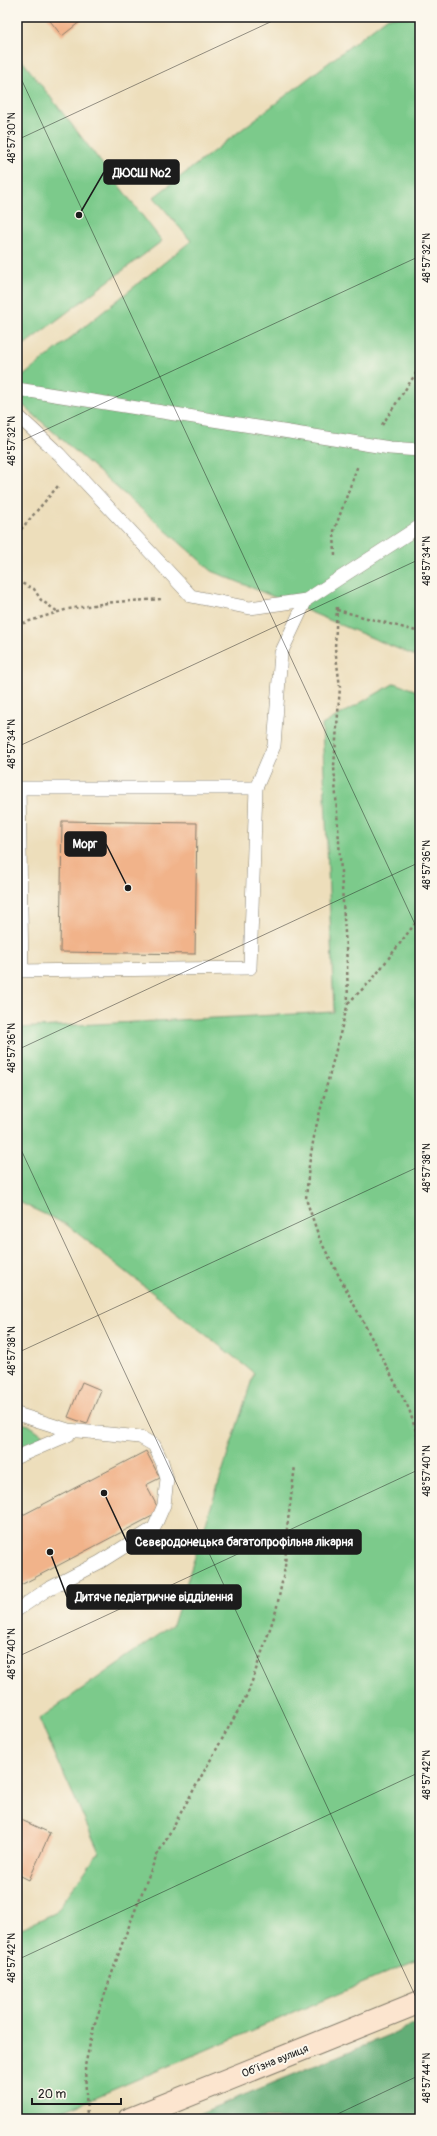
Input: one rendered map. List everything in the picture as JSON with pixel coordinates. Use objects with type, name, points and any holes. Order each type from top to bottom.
[{"type":"main road","name":"Об’їзна вулиця","points":[[130,2119],[420,2002]]},
{"type":"lane","points":[[17,389],[370,444],[420,450]]},
{"type":"lane","points":[[17,415],[73,469],[191,596],[250,608],[306,600],[336,582],[420,526]]},
{"type":"lane","points":[[256,788],[18,788],[20,971],[250,968],[256,788],[274,746],[281,653],[306,600]]},
{"type":"lane","points":[[17,1414],[68,1430],[140,1436],[154,1445],[162,1462],[167,1479],[164,1505],[154,1528],[100,1562],[48,1589],[17,1610]]},
{"type":"lane","points":[[17,1457],[68,1435],[68,1430]]},
{"type":"path","points":[[420,367],[359,462],[334,531],[338,610],[335,648],[340,687],[334,766],[338,818],[340,884],[347,963],[348,1003],[315,1131],[309,1165],[306,1199],[320,1240],[409,1409],[420,1444]]},
{"type":"path","points":[[17,534],[73,469]]},
{"type":"path","points":[[17,581],[34,589],[41,600],[58,612]]},
{"type":"path","points":[[17,625],[58,612],[114,602],[142,602],[191,596]]},
{"type":"path","points":[[306,600],[420,632]]},
{"type":"path","points":[[348,1003],[372,980],[420,917]]},
{"type":"path","points":[[87,2119],[85,2066],[94,2026],[122,1944],[156,1857],[248,1693],[276,1611],[285,1568],[287,1528],[296,1466]]},
{"type":"green space","points":[[388,17],[420,17],[420,658],[212,571],[17,400],[17,381],[191,241],[154,197]]},
{"type":"green space","points":[[17,54],[162,241],[17,350]]},
{"type":"green space","points":[[395,683],[420,692],[420,1959],[44,2119],[17,2119],[17,1930],[55,1913],[99,1852],[39,1719],[173,1625],[254,1373],[67,1225],[17,1201],[17,1028],[334,1012],[322,725]]},
{"type":"green space","points":[[17,1422],[29,1425],[43,1435],[40,1441],[17,1454]]},
{"type":"green space","points":[[420,2022],[420,2119],[186,2119]]},
{"type":"building","points":[[47,17],[86,17],[62,36]]},
{"type":"building","points":[[62,821],[197,823],[195,954],[60,952]]},
{"type":"building","points":[[82,1382],[101,1390],[87,1424],[68,1417]]},
{"type":"building","points":[[146,1451],[160,1478],[146,1485],[160,1512],[17,1587],[17,1518]]},
{"type":"building","points":[[17,1818],[50,1833],[29,1880],[17,1874]]},
{"type":"place","name":"ДЮСШ №2","points":[[79,215]]},
{"type":"place","name":"Морг","points":[[128,888]]},
{"type":"place","name":"Сєвєродонецька багатопрофiльна лiкарня","points":[[104,1493]]},
{"type":"place","name":"Дитяче педіатричне відділення","points":[[50,1552]]}]
